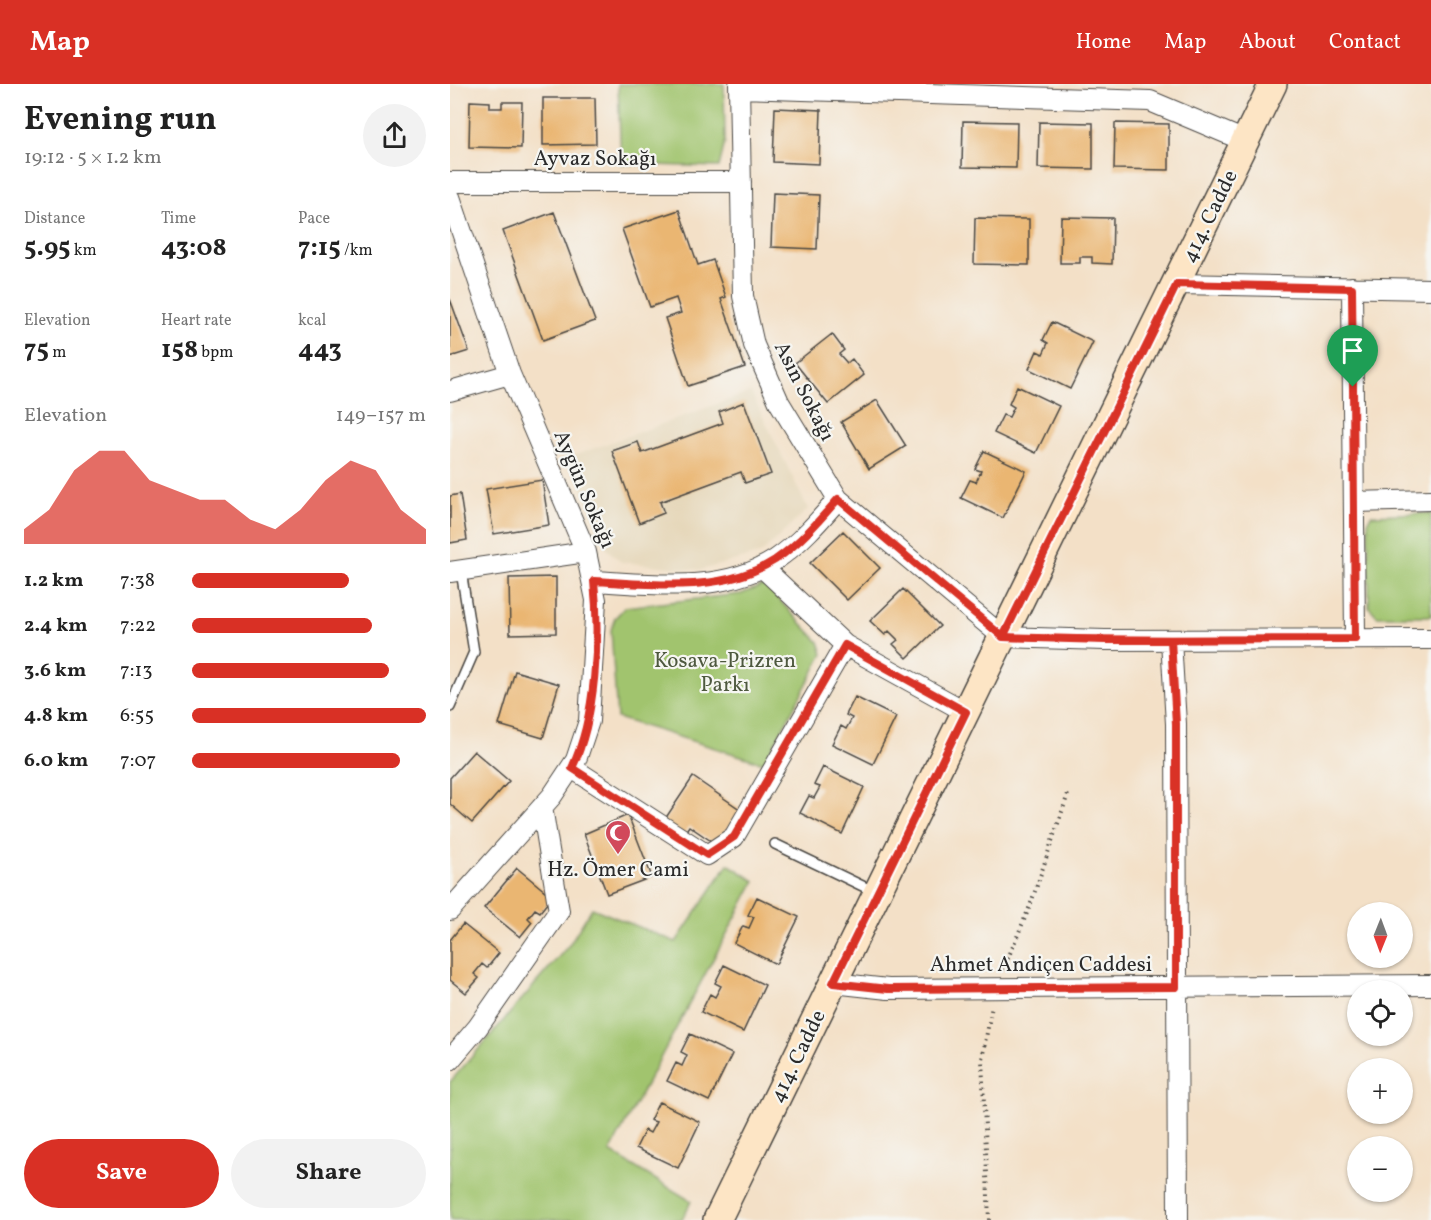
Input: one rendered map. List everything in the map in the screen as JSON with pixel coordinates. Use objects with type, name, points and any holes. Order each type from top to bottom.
[{"type":"main road","name":"414. Cadde","points":[[717,1220],[1273,84]]},
{"type":"street","points":[[740,86],[990,90],[1150,101],[1245,141]]},
{"type":"street","name":"Asın Sokağı","points":[[740,86],[741,279],[748,326],[785,415],[838,499],[1003,637]]},
{"type":"street","name":"Ayvaz Sokağı","points":[[450,182],[741,182]]},
{"type":"street","name":"Aygün Sokağı","points":[[450,197],[510,374],[586,552],[594,581],[596,623],[589,721],[572,768],[542,807],[450,910]]},
{"type":"street","points":[[1177,284],[1431,289]]},
{"type":"street","points":[[1352,288],[1355,639]]},
{"type":"street","points":[[450,391],[510,374]]},
{"type":"street","points":[[594,581],[689,585],[728,579],[762,567],[788,550],[805,536],[838,499]]},
{"type":"street","points":[[1354,502],[1431,500]]},
{"type":"street","points":[[456,571],[586,552]]},
{"type":"street","points":[[762,567],[845,645],[966,712]]},
{"type":"street","points":[[1003,637],[1171,640],[1431,639]]},
{"type":"street","points":[[1171,640],[1176,724],[1178,1220]]},
{"type":"street","points":[[572,768],[707,855],[734,837],[845,645]]},
{"type":"street","points":[[450,1060],[478,1027],[559,911],[542,807]]},
{"type":"street","name":"Ahmet Andiçen Caddesi","points":[[833,983],[888,989],[1431,985]]},
{"type":"lane","points":[[450,707],[474,652],[456,571]]},
{"type":"lane","points":[[775,844],[877,893]]},
{"type":"shaded area","points":[[751,392],[808,509],[762,553],[701,570],[621,562],[607,549],[570,457]]},
{"type":"green space","points":[[618,84],[724,84],[725,142],[719,167],[621,164]]},
{"type":"green space","points":[[1431,513],[1431,616],[1377,616],[1369,607],[1368,521],[1371,515]]},
{"type":"green space","name":"Kosava-Prizren Parkı","points":[[765,585],[819,642],[823,654],[764,763],[617,718],[611,630],[615,618],[625,607],[741,594]]},
{"type":"green space","points":[[728,864],[755,881],[610,1152],[691,1201],[682,1220],[450,1220],[450,1082],[569,945],[592,908],[676,942]]},
{"type":"building","points":[[543,98],[595,98],[596,144],[543,145]]},
{"type":"building","points":[[470,101],[490,102],[490,108],[502,108],[502,102],[522,102],[521,148],[469,147]]},
{"type":"building","points":[[775,108],[821,110],[819,164],[773,162]]},
{"type":"building","points":[[963,121],[1017,122],[1016,168],[962,167]]},
{"type":"building","points":[[1039,122],[1093,123],[1093,169],[1038,168]]},
{"type":"building","points":[[1115,123],[1169,124],[1169,170],[1114,169]]},
{"type":"building","points":[[773,193],[819,195],[817,249],[771,247]]},
{"type":"building","points":[[679,210],[698,265],[713,260],[726,297],[721,299],[745,367],[688,386],[665,318],[681,313],[676,298],[650,307],[622,229]]},
{"type":"building","points":[[554,212],[595,321],[543,340],[503,231]]},
{"type":"building","points":[[1061,217],[1113,218],[1112,264],[1092,263],[1092,257],[1080,257],[1080,263],[1060,263]]},
{"type":"building","points":[[975,218],[1029,219],[1029,265],[974,264]]},
{"type":"building","points":[[450,299],[469,351],[450,357]]},
{"type":"building","points":[[1052,322],[1093,342],[1070,389],[1029,369],[1037,351],[1043,354],[1048,343],[1043,340]]},
{"type":"building","points":[[832,334],[844,350],[839,354],[847,363],[852,359],[864,375],[828,404],[795,363]]},
{"type":"building","points":[[1017,386],[1059,406],[1036,453],[994,433],[1003,415],[1009,417],[1014,407],[1009,404]]},
{"type":"building","points":[[877,400],[906,446],[869,469],[841,422]]},
{"type":"building","points":[[744,402],[771,474],[745,483],[741,472],[660,502],[664,513],[639,523],[612,451],[638,442],[642,453],[723,423],[719,412]]},
{"type":"building","points":[[984,451],[1026,471],[1003,518],[961,498],[970,480],[976,482],[981,471],[975,469]]},
{"type":"building","points":[[542,480],[549,525],[494,534],[486,489]]},
{"type":"building","points":[[460,494],[467,540],[450,543],[450,496]]},
{"type":"building","points":[[843,531],[880,568],[847,600],[810,563]]},
{"type":"building","points":[[556,577],[556,633],[510,634],[509,578]]},
{"type":"building","points":[[903,589],[940,626],[907,658],[893,644],[898,640],[889,631],[885,635],[870,621]]},
{"type":"building","points":[[515,671],[559,684],[543,738],[499,725]]},
{"type":"building","points":[[855,697],[896,717],[873,764],[832,744],[841,726],[846,729],[852,718],[846,715]]},
{"type":"building","points":[[474,751],[509,781],[472,823],[450,804],[450,778]]},
{"type":"building","points":[[823,767],[864,787],[842,834],[800,813],[809,796],[814,798],[820,787],[814,785]]},
{"type":"building","points":[[693,777],[741,810],[717,845],[689,826],[683,835],[663,822]]},
{"type":"building","name":"Hz. Ömer Cami","points":[[628,815],[652,877],[607,894],[584,834]]},
{"type":"building","points":[[517,868],[552,897],[540,912],[535,909],[528,918],[532,922],[520,937],[484,908]]},
{"type":"building","points":[[757,897],[799,917],[776,964],[734,943],[743,926],[749,928],[754,917],[748,915]]},
{"type":"building","points":[[463,924],[499,953],[487,968],[482,964],[474,974],[479,978],[466,993],[450,980],[450,940]]},
{"type":"building","points":[[724,965],[765,985],[743,1032],[701,1012],[710,994],[715,997],[721,986],[715,983]]},
{"type":"building","points":[[690,1034],[732,1054],[709,1101],[667,1081],[676,1063],[682,1066],[687,1055],[681,1052]]},
{"type":"building","points":[[659,1102],[700,1122],[678,1168],[636,1148],[645,1130],[650,1133],[656,1122],[650,1120]]},
{"type":"place","name":"Hz. Ömer Cami","points":[[618,856]]},
{"type":"route","points":[[1353,387],[1352,288],[1177,284],[1003,637],[1054,639],[1105,640],[1171,640],[1176,724],[1176,987],[888,989],[833,983],[966,712],[845,645],[734,837],[707,855],[572,768],[584,742],[589,721],[596,623],[594,581],[689,585],[728,579],[746,573],[773,561],[788,550],[805,536],[838,499],[1003,637],[1105,640],[1355,639],[1353,387]]}]
